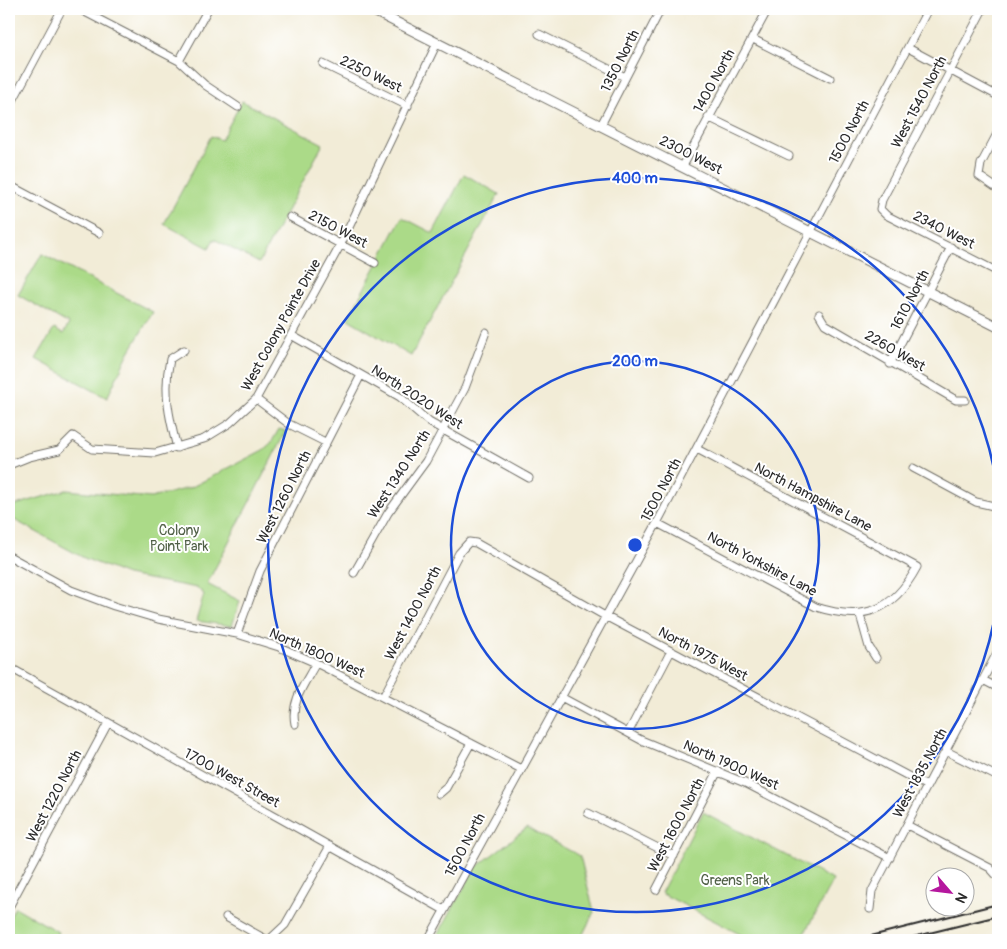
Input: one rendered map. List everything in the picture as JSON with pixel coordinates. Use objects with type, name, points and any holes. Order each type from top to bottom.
[{"type":"main road","name":"2300 West","points":[[370,9],[998,327]]},
{"type":"street","points":[[9,108],[62,9]]},
{"type":"street","points":[[79,9],[179,61],[205,84],[238,107]]},
{"type":"street","points":[[179,61],[208,9]]},
{"type":"street","name":"1350 North","points":[[601,125],[661,9]]},
{"type":"street","name":"1400 North","points":[[683,166],[768,9]]},
{"type":"street","name":"1500 North","points":[[428,940],[658,523],[928,9]]},
{"type":"street","name":"West 1540 North","points":[[880,209],[882,200],[983,9]]},
{"type":"street","points":[[539,34],[625,77]]},
{"type":"street","points":[[753,39],[830,78]]},
{"type":"street","name":"West Colony Pointe Drive","points":[[9,465],[29,457],[59,450],[73,436],[92,449],[155,454],[204,439],[230,423],[256,399],[341,244],[437,43]]},
{"type":"street","points":[[908,48],[998,96]]},
{"type":"street","name":"2250 West","points":[[323,64],[408,106]]},
{"type":"street","points":[[708,117],[789,156]]},
{"type":"street","points":[[998,132],[981,164],[979,176],[998,189]]},
{"type":"street","points":[[9,185],[99,233]]},
{"type":"street","name":"2340 West","points":[[880,209],[886,215],[998,272]]},
{"type":"street","name":"2150 West","points":[[290,217],[376,263]]},
{"type":"street","name":"1610 North","points":[[890,364],[951,247]]},
{"type":"street","name":"2260 West","points":[[819,314],[825,324],[890,364],[956,400],[965,400]]},
{"type":"street","name":"West 1340 North","points":[[354,573],[388,513],[426,461],[443,430],[465,388],[486,332]]},
{"type":"street","name":"North 2020 West","points":[[291,335],[400,397],[443,430],[529,478]]},
{"type":"street","points":[[177,448],[166,405],[166,380],[170,359],[184,350]]},
{"type":"street","name":"West 1260 North","points":[[238,634],[260,571],[361,375]]},
{"type":"street","points":[[256,399],[289,424],[325,442]]},
{"type":"street","name":"North Hampshire Lane","points":[[697,450],[917,567],[911,578],[897,595],[879,607],[860,615]]},
{"type":"street","points":[[912,468],[976,502],[998,507]]},
{"type":"street","name":"North Yorkshire Lane","points":[[658,523],[816,607],[832,612],[860,615]]},
{"type":"street","name":"North 1975 West","points":[[469,542],[483,546],[605,616],[927,786]]},
{"type":"street","name":"West 1400 North","points":[[383,697],[459,552],[469,542]]},
{"type":"street","name":"North 1800 West","points":[[9,556],[71,590],[114,606],[158,619],[238,634],[279,647],[316,663],[521,769]]},
{"type":"street","points":[[860,615],[869,647],[876,658]]},
{"type":"street","points":[[628,733],[671,651]]},
{"type":"street","name":"West 1835 North","points":[[870,910],[871,895],[998,651]]},
{"type":"street","points":[[295,724],[292,713],[295,701],[316,663]]},
{"type":"street","name":"1700 West Street","points":[[9,667],[444,910]]},
{"type":"street","points":[[983,680],[998,688]]},
{"type":"street","name":"North 1900 West","points":[[561,697],[628,733],[745,783],[890,858]]},
{"type":"street","name":"West 1220 North","points":[[9,907],[108,723]]},
{"type":"street","points":[[439,794],[446,788],[470,743]]},
{"type":"street","points":[[946,751],[998,777]]},
{"type":"street","name":"West 1600 North","points":[[656,890],[718,772]]},
{"type":"street","points":[[588,813],[674,856]]},
{"type":"street","points":[[907,825],[990,868],[998,877]]},
{"type":"street","points":[[226,917],[268,940],[286,925],[330,846]]},
{"type":"green space","points":[[242,101],[323,144],[259,263],[214,239],[209,248],[164,224],[211,136],[221,140]]},
{"type":"green space","points":[[464,174],[499,194],[411,356],[348,319],[402,217],[433,233]]},
{"type":"green space","points":[[42,254],[153,312],[128,354],[107,398],[36,359],[54,329],[63,334],[69,324],[18,295]]},
{"type":"green space","name":"Colony Point Park","points":[[279,429],[286,431],[207,584],[240,601],[232,626],[196,621],[204,594],[197,588],[127,575],[84,558],[9,517],[9,507],[66,490],[151,498],[192,487],[263,450],[271,443]]},
{"type":"green space","name":"Greens Park","points":[[703,812],[833,880],[801,940],[751,940],[661,893]]},
{"type":"green space","points":[[527,828],[580,856],[594,912],[580,940],[435,940],[475,868]]},
{"type":"green space","points":[[15,907],[58,932],[54,940],[9,940],[9,919]]},
{"type":"railway","points":[[855,940],[998,904]]},
{"type":"railway","points":[[901,940],[998,916]]}]
